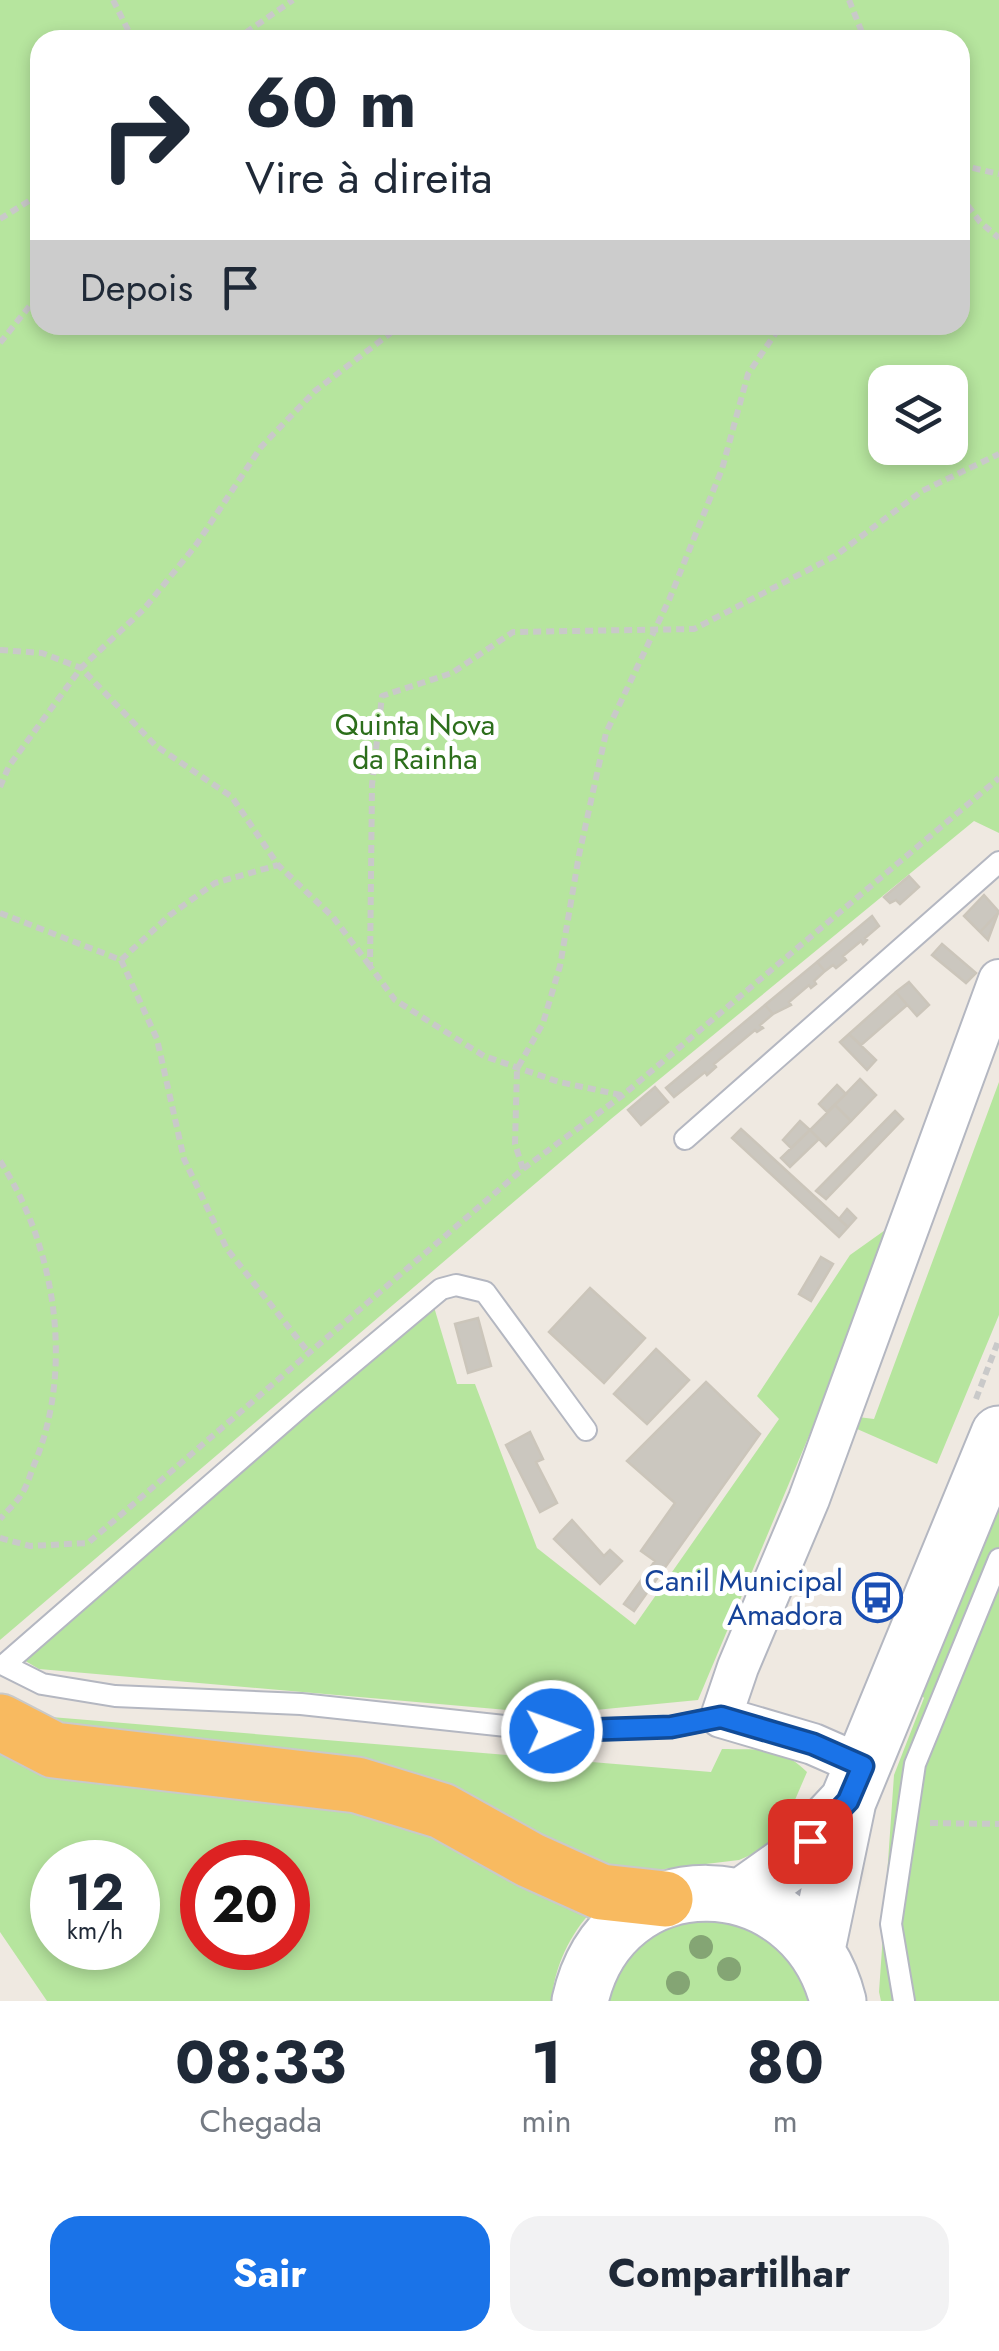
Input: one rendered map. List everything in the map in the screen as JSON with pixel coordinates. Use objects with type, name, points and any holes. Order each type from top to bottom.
[{"type":"highway","points":[[0,1722],[54,1750],[357,1786],[442,1811],[530,1860],[601,1892],[665,1899]]},
{"type":"main road","points":[[818,1949],[856,1783],[999,1434]]},
{"type":"main road","points":[[743,1896],[792,1862],[856,1783]]},
{"type":"main road","points":[[580,2001],[586,1976],[604,1943],[631,1917],[665,1899],[703,1892],[743,1896],[785,1916],[818,1949],[832,1977],[838,2001]]},
{"type":"street","points":[[856,1783],[813,1744],[721,1717],[809,1499],[999,980]]},
{"type":"lane","points":[[685,1138],[999,862]]},
{"type":"lane","points":[[586,1430],[485,1292],[456,1284],[442,1290],[306,1402],[4,1665],[42,1684],[115,1696],[301,1704],[552,1731],[671,1727],[721,1717]]},
{"type":"lane","points":[[904,2001],[891,1924],[915,1764],[999,1559]]},
{"type":"path","points":[[112,0],[128,30]]},
{"type":"path","points":[[249,30],[294,0]]},
{"type":"path","points":[[850,0],[862,30]]},
{"type":"path","points":[[970,167],[999,174]]},
{"type":"path","points":[[0,218],[30,200]]},
{"type":"path","points":[[970,208],[999,238]]},
{"type":"path","points":[[0,343],[30,306]]},
{"type":"path","points":[[0,787],[9,766],[81,668],[144,608],[196,546],[260,446],[315,391],[389,335]]},
{"type":"path","points":[[523,1169],[515,1144],[517,1069],[543,1022],[560,966],[579,854],[606,733],[656,627],[722,469],[748,374],[773,335]]},
{"type":"path","points":[[370,966],[372,785],[382,696],[452,674],[513,632],[694,628],[835,556],[922,491],[999,454]]},
{"type":"path","points":[[0,650],[42,653],[81,668],[156,746],[232,796],[278,865],[333,917],[395,1000],[484,1056],[517,1069],[622,1096]]},
{"type":"path","points":[[0,1538],[30,1546],[88,1543],[523,1169],[622,1096],[999,778]]},
{"type":"path","points":[[120,960],[170,915],[215,883],[278,865]]},
{"type":"path","points":[[0,913],[120,960],[158,1039],[184,1159],[227,1249],[308,1353]]},
{"type":"path","points":[[0,1161],[38,1236],[52,1297],[55,1365],[46,1435],[22,1493],[0,1518]]},
{"type":"path","points":[[906,1822],[999,1824]]},
{"type":"green space","name":"Quinta Nova da Rainha","points":[[0,0],[999,0],[999,833],[974,821],[611,1119],[0,1640]]},
{"type":"green space","points":[[999,1082],[999,1315],[937,1464],[848,1425],[850,1416],[874,1419]]},
{"type":"green space","points":[[888,1228],[861,1312],[698,1700],[554,1714],[39,1669],[22,1659],[434,1307],[457,1384],[475,1384],[537,1548],[635,1625],[779,1419],[757,1396],[850,1255]]},
{"type":"green space","points":[[999,1493],[999,2001],[881,2001],[894,1775],[924,1698],[917,1690]]},
{"type":"green space","points":[[27,1715],[711,1772],[722,1749],[758,1750],[787,1757],[807,1772],[776,1844],[739,1860],[623,1874],[446,1797],[74,1747]]},
{"type":"green space","points":[[0,1742],[391,1813],[593,1910],[565,1952],[552,2001],[47,2001],[0,1932]]},
{"type":"green space","points":[[710,1916],[746,1927],[773,1942],[793,1966],[808,2001],[605,2001],[622,1964],[642,1940],[670,1925]]},
{"type":"building","points":[[909,876],[919,887],[900,904],[896,900],[890,903],[884,897]]},
{"type":"building","points":[[984,895],[999,912],[980,932],[964,916]]},
{"type":"building","points":[[998,913],[988,940],[980,932]]},
{"type":"building","points":[[872,916],[879,926],[863,944],[861,941],[843,956],[846,960],[825,971],[817,962]]},
{"type":"building","points":[[942,944],[976,973],[966,983],[932,955]]},
{"type":"building","points":[[817,962],[825,971],[814,981],[816,984],[811,988],[809,985],[789,1002],[791,1005],[773,1014],[765,1005]]},
{"type":"building","points":[[909,982],[929,1005],[917,1016],[896,992]]},
{"type":"building","points":[[896,992],[907,1005],[861,1045],[849,1034]]},
{"type":"building","points":[[765,1005],[773,1014],[760,1025],[763,1028],[755,1030],[714,1064],[716,1067],[707,1075],[705,1072],[674,1097],[666,1088]]},
{"type":"building","points":[[849,1034],[876,1060],[867,1070],[840,1042]]},
{"type":"building","points":[[860,1079],[876,1095],[851,1121],[835,1105]]},
{"type":"building","points":[[837,1085],[846,1094],[827,1112],[819,1104]]},
{"type":"building","points":[[655,1087],[668,1102],[641,1125],[628,1110]]},
{"type":"building","points":[[835,1105],[851,1121],[826,1146],[810,1130]]},
{"type":"building","points":[[895,1111],[903,1119],[826,1199],[816,1191]]},
{"type":"building","points":[[800,1121],[810,1130],[791,1148],[783,1140]]},
{"type":"building","points":[[741,1129],[848,1227],[839,1237],[732,1138]]},
{"type":"building","points":[[810,1130],[819,1139],[790,1167],[781,1158]]},
{"type":"building","points":[[847,1209],[856,1218],[848,1227],[839,1219]]},
{"type":"building","points":[[821,1257],[833,1264],[811,1301],[799,1294]]},
{"type":"building","points":[[590,1288],[645,1338],[604,1383],[549,1332]]},
{"type":"building","points":[[478,1318],[491,1366],[468,1373],[455,1324]]},
{"type":"building","points":[[656,1349],[689,1380],[647,1424],[614,1394]]},
{"type":"building","points":[[706,1382],[760,1434],[634,1611],[624,1604],[655,1561],[641,1551],[675,1503],[627,1461]]},
{"type":"building","points":[[530,1432],[543,1459],[536,1462],[557,1503],[540,1512],[506,1445]]},
{"type":"building","points":[[572,1520],[604,1556],[610,1550],[622,1561],[600,1584],[554,1539]]},
{"type":"place","name":"Canil Municipal Amadora","points":[[878,1597]]},
{"type":"route","points":[[552,1731],[671,1727],[721,1717],[813,1744],[863,1766],[848,1801],[810,1841]]}]
